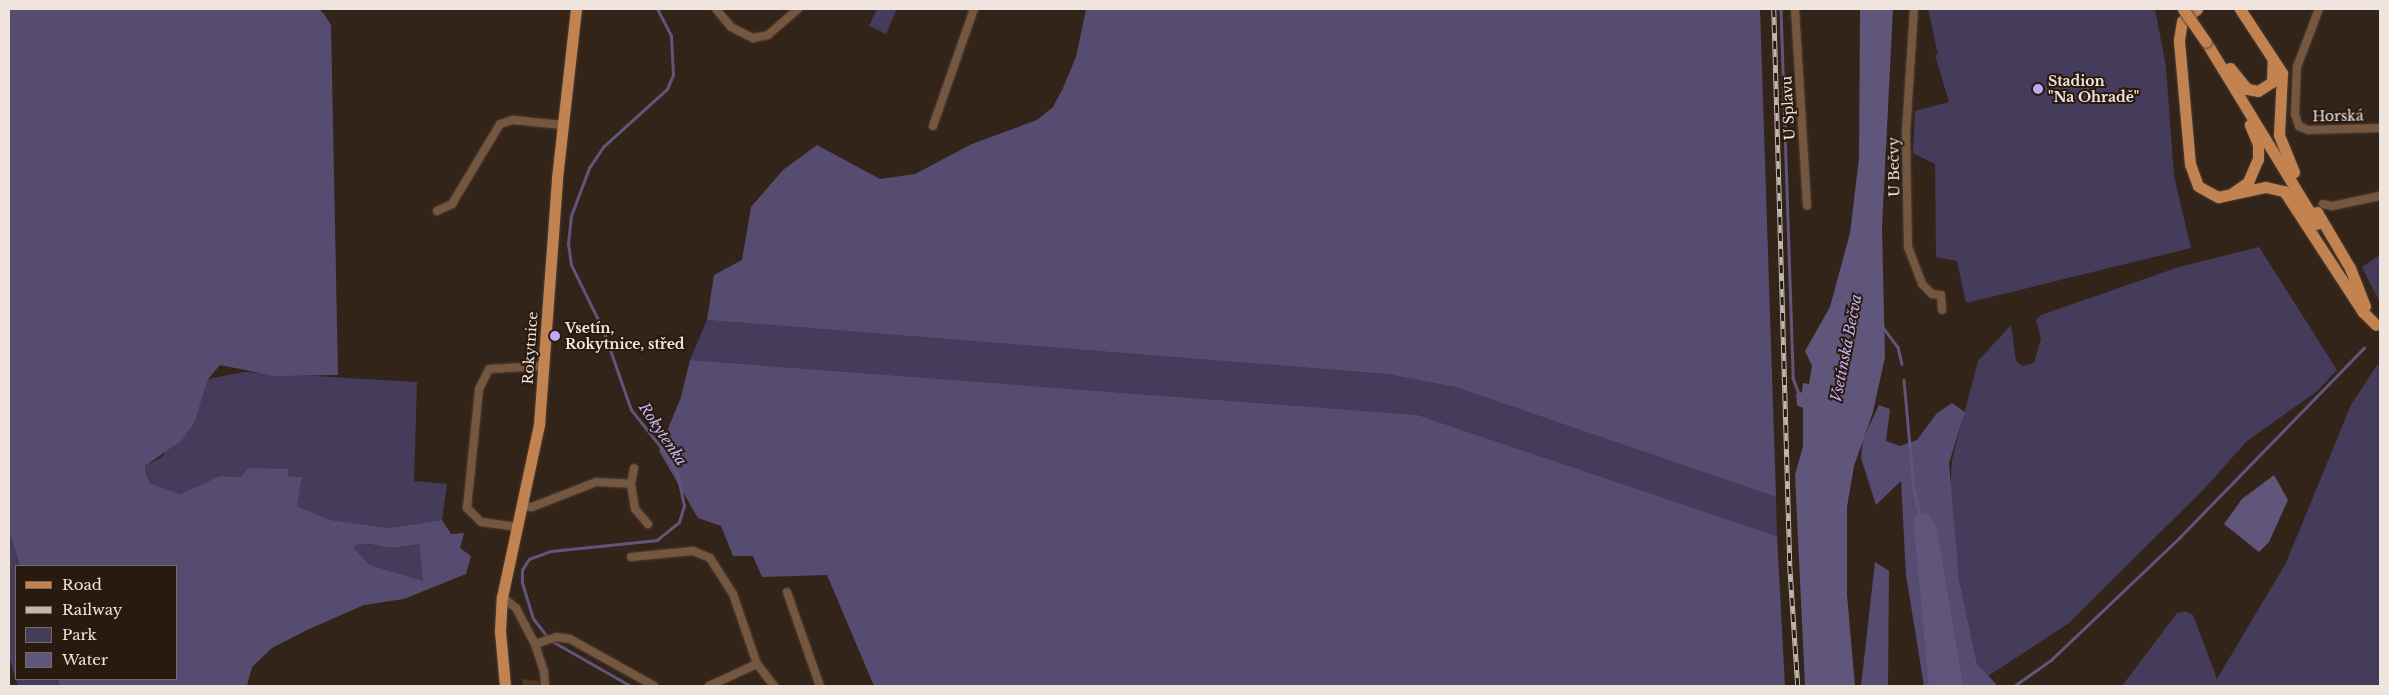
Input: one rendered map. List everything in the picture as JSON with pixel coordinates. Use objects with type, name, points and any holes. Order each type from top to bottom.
[{"type":"main road","name":"Rokytnice","points":[[505,686],[501,648],[502,597],[536,449],[563,125],[576,9]]},
{"type":"main road","points":[[2183,9],[2208,46],[2378,328]]},
{"type":"main road","points":[[2196,9],[2182,21],[2179,41],[2190,164],[2201,190],[2225,197],[2266,187],[2284,191],[2363,312],[2378,328]]},
{"type":"main road","points":[[2244,12],[2267,46],[2284,80],[2278,119],[2284,153],[2350,268],[2365,306]]},
{"type":"main road","points":[[2208,46],[2221,55],[2241,84],[2258,91],[2269,86],[2274,77],[2267,46]]},
{"type":"main road","points":[[2208,46],[2222,80],[2256,136],[2259,152],[2248,182],[2225,197]]},
{"type":"street","points":[[716,9],[732,27],[753,38],[768,34],[798,9]]},
{"type":"street","points":[[933,126],[974,9]]},
{"type":"street","name":"U Splavu","points":[[1795,9],[1807,206]]},
{"type":"street","name":"U Bečvy","points":[[1914,9],[1906,134],[1908,247],[1922,284],[1932,294],[1940,295],[1942,310]]},
{"type":"street","name":"Horská","points":[[2320,9],[2297,68],[2295,114],[2299,126],[2308,130],[2380,128]]},
{"type":"street","points":[[437,211],[452,204],[500,124],[513,120],[563,125]]},
{"type":"street","points":[[2323,204],[2332,206],[2380,196]]},
{"type":"street","points":[[517,528],[481,522],[467,508],[479,390],[490,368],[544,366]]},
{"type":"street","points":[[634,468],[631,484],[635,509],[648,524]]},
{"type":"street","points":[[522,506],[532,507],[596,482],[631,484]]},
{"type":"street","points":[[631,557],[693,551],[710,558],[733,594],[757,664],[774,686]]},
{"type":"street","points":[[787,592],[820,686]]},
{"type":"street","points":[[502,597],[516,608],[535,644],[545,686]]},
{"type":"street","points":[[535,644],[556,637],[570,639],[654,686]]},
{"type":"street","points":[[709,686],[757,664]]},
{"type":"green space","points":[[877,9],[897,9],[886,34],[869,26]]},
{"type":"green space","points":[[1928,9],[2155,9],[2166,67],[2174,176],[2191,248],[1966,303],[1957,261],[1936,257],[1935,164],[1913,153],[1915,111],[1949,102],[1935,55],[1938,54]]},
{"type":"green space","points":[[2259,247],[2337,370],[2316,392],[2247,441],[2204,489],[2069,623],[1988,676],[1977,664],[1959,579],[1950,495],[1952,460],[1978,361],[2011,325],[2016,361],[2022,366],[2034,363],[2041,339],[2036,320],[2041,315],[2179,267]]},
{"type":"green space","points":[[2380,255],[2380,303],[2362,267]]},
{"type":"green space","points":[[707,320],[1386,374],[1455,387],[1776,497],[1777,536],[1418,415],[690,360]]},
{"type":"green space","points":[[2377,365],[2380,365],[2380,686],[2122,686],[2177,613],[2185,611],[2193,615],[2217,679],[2286,563],[2351,405]]},
{"type":"green space","points":[[244,372],[417,382],[414,481],[447,484],[442,520],[389,528],[331,520],[297,506],[302,477],[288,476],[288,469],[241,477],[220,476],[180,494],[150,483],[145,466],[162,457],[208,379]]},
{"type":"green space","points":[[9,530],[20,565],[15,565],[15,676],[9,657]]},
{"type":"green space","points":[[369,544],[392,548],[419,544],[423,581],[370,565],[354,550],[355,545]]},
{"type":"green space","points":[[16,680],[58,680],[60,686],[18,686]]},
{"type":"shaded area","points":[[9,9],[319,9],[331,25],[338,375],[274,376],[220,365],[208,379],[194,423],[182,440],[145,466],[146,472],[150,483],[180,494],[220,476],[241,477],[248,468],[288,469],[288,476],[302,477],[297,506],[331,520],[389,528],[442,520],[451,534],[464,533],[460,548],[471,556],[466,574],[404,599],[364,605],[307,630],[272,648],[252,667],[247,686],[60,686],[58,680],[178,680],[178,565],[20,565],[9,530]],"holes":[[[369,544],[392,548],[419,544],[423,581],[370,565],[354,549],[355,545]]]},
{"type":"shaded area","points":[[1086,9],[1760,9],[1776,497],[1455,387],[1386,374],[707,320],[714,275],[742,260],[751,207],[783,170],[817,145],[880,179],[915,174],[972,144],[1037,120],[1053,107],[1063,88],[1076,57]]},
{"type":"shaded area","points":[[690,360],[1418,415],[1777,536],[1785,686],[874,686],[827,575],[762,577],[753,556],[733,556],[721,526],[698,518],[659,451],[681,397]]},
{"type":"shaded area","points":[[1952,403],[1965,412],[1949,463],[1959,579],[1977,664],[1998,686],[1924,686],[1906,575],[1901,481],[1876,505],[1861,458],[1863,439],[1879,405],[1890,409],[1886,441],[1900,446],[1917,440],[1937,413]]},
{"type":"shaded area","points":[[1875,562],[1889,571],[1888,686],[1861,686]]},
{"type":"water","name":"Vsetínská Bečva","points":[[1860,9],[1893,9],[1882,226],[1885,357],[1873,412],[1854,466],[1847,507],[1847,595],[1855,686],[1805,686],[1795,475],[1803,446],[1803,408],[1797,405],[1796,394],[1802,392],[1803,383],[1809,384],[1812,366],[1805,351],[1830,307],[1850,233],[1859,158]]},
{"type":"water","points":[[2274,475],[2288,500],[2269,542],[2259,552],[2224,524],[2242,499]]},
{"type":"water","points":[[1926,512],[1936,525],[1963,686],[1929,686],[1913,517]]},
{"type":"building","points":[[523,679],[539,681],[539,686],[522,686]]},
{"type":"waterway","name":"Rokytenka","points":[[548,638],[533,619],[522,583],[522,570],[529,559],[551,551],[657,540],[679,522],[684,506],[678,477],[666,454],[631,410],[603,330],[571,265],[568,244],[571,216],[589,168],[603,147],[667,89],[673,75],[671,36],[657,9]]},
{"type":"waterway","points":[[1781,9],[1793,378],[1800,396]]},
{"type":"waterway","points":[[1882,326],[1898,347],[1902,364]]},
{"type":"waterway","points":[[2014,686],[2051,660],[2179,538],[2364,348]]},
{"type":"waterway","points":[[1904,380],[1914,489],[1920,514]]},
{"type":"waterway","name":"Rokytenka","points":[[552,641],[631,686]]},
{"type":"railway","points":[[1774,9],[1790,566],[1798,686]]},
{"type":"place","name":"Stadion \"Na Ohradě\"","points":[[2038,89]]},
{"type":"place","name":"Vsetín, Rokytnice, střed","points":[[555,336]]}]
